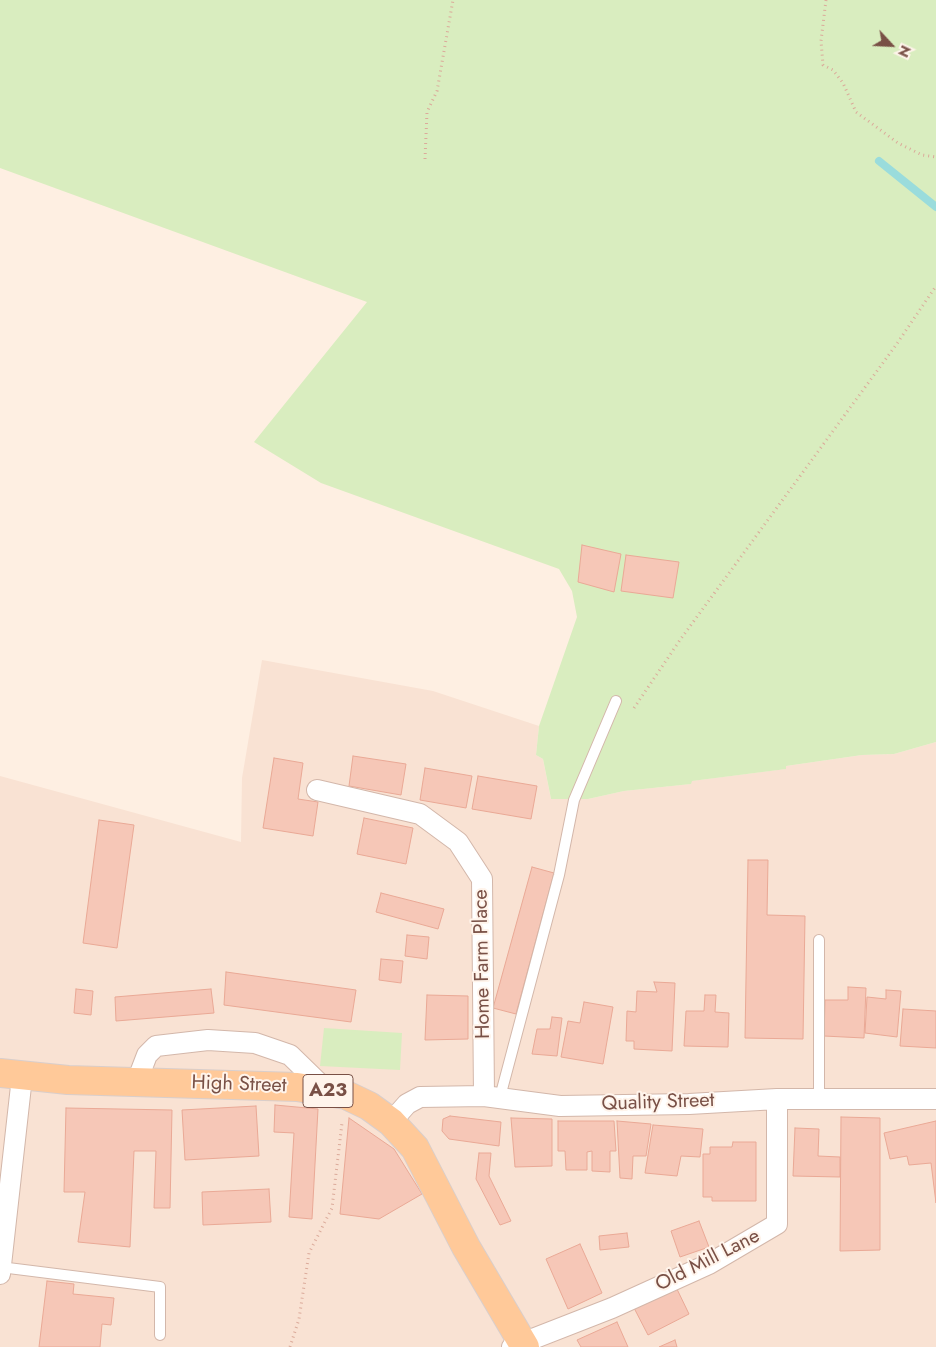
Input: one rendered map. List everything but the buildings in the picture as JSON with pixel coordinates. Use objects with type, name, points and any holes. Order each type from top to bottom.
[{"type":"main road","name":"High Street","points":[[11,1075],[297,1087],[336,1093],[369,1106],[391,1122],[414,1148],[520,1346]]},
{"type":"street","name":"Home Farm Place","points":[[318,790],[420,814],[458,842],[482,878],[492,1097]]},
{"type":"street","points":[[137,1081],[147,1055],[156,1046],[208,1040],[256,1043],[290,1055],[336,1093]]},
{"type":"street","points":[[0,1269],[11,1075]]},
{"type":"street","name":"Quality Street","points":[[391,1122],[407,1104],[420,1097],[492,1097],[560,1106],[689,1104],[777,1099],[936,1098]]},
{"type":"street","name":"Old Mill Lane","points":[[520,1346],[612,1308],[709,1264],[777,1224],[777,1099]]},
{"type":"lane","points":[[492,1097],[559,875],[574,800],[616,701]]},
{"type":"lane","points":[[819,940],[819,1099]]},
{"type":"lane","points":[[0,1269],[160,1287],[160,1335]]},
{"type":"path","points":[[425,159],[427,112],[437,91],[453,0]]},
{"type":"path","points":[[826,0],[821,41],[823,65],[833,70],[838,77],[856,112],[898,144],[922,155],[936,157]]},
{"type":"path","points":[[629,714],[680,640],[896,345],[936,286]]},
{"type":"path","points":[[290,1347],[299,1319],[309,1253],[332,1208],[336,1093]]},
{"type":"shaded area","points":[[262,660],[433,691],[539,726],[536,755],[543,759],[551,799],[588,799],[624,791],[690,784],[691,781],[785,769],[786,766],[862,755],[894,754],[936,742],[936,1347],[0,1347],[0,776],[241,842],[242,778]]},
{"type":"green space","points":[[0,0],[936,0],[936,742],[894,754],[862,755],[786,766],[786,769],[692,781],[691,784],[624,791],[588,799],[551,799],[543,759],[536,755],[539,726],[577,617],[572,591],[559,569],[321,483],[254,442],[367,302],[0,168]]},
{"type":"green space","points":[[324,1028],[402,1033],[400,1070],[320,1066]]},
{"type":"waterway","points":[[879,161],[936,207]]}]
